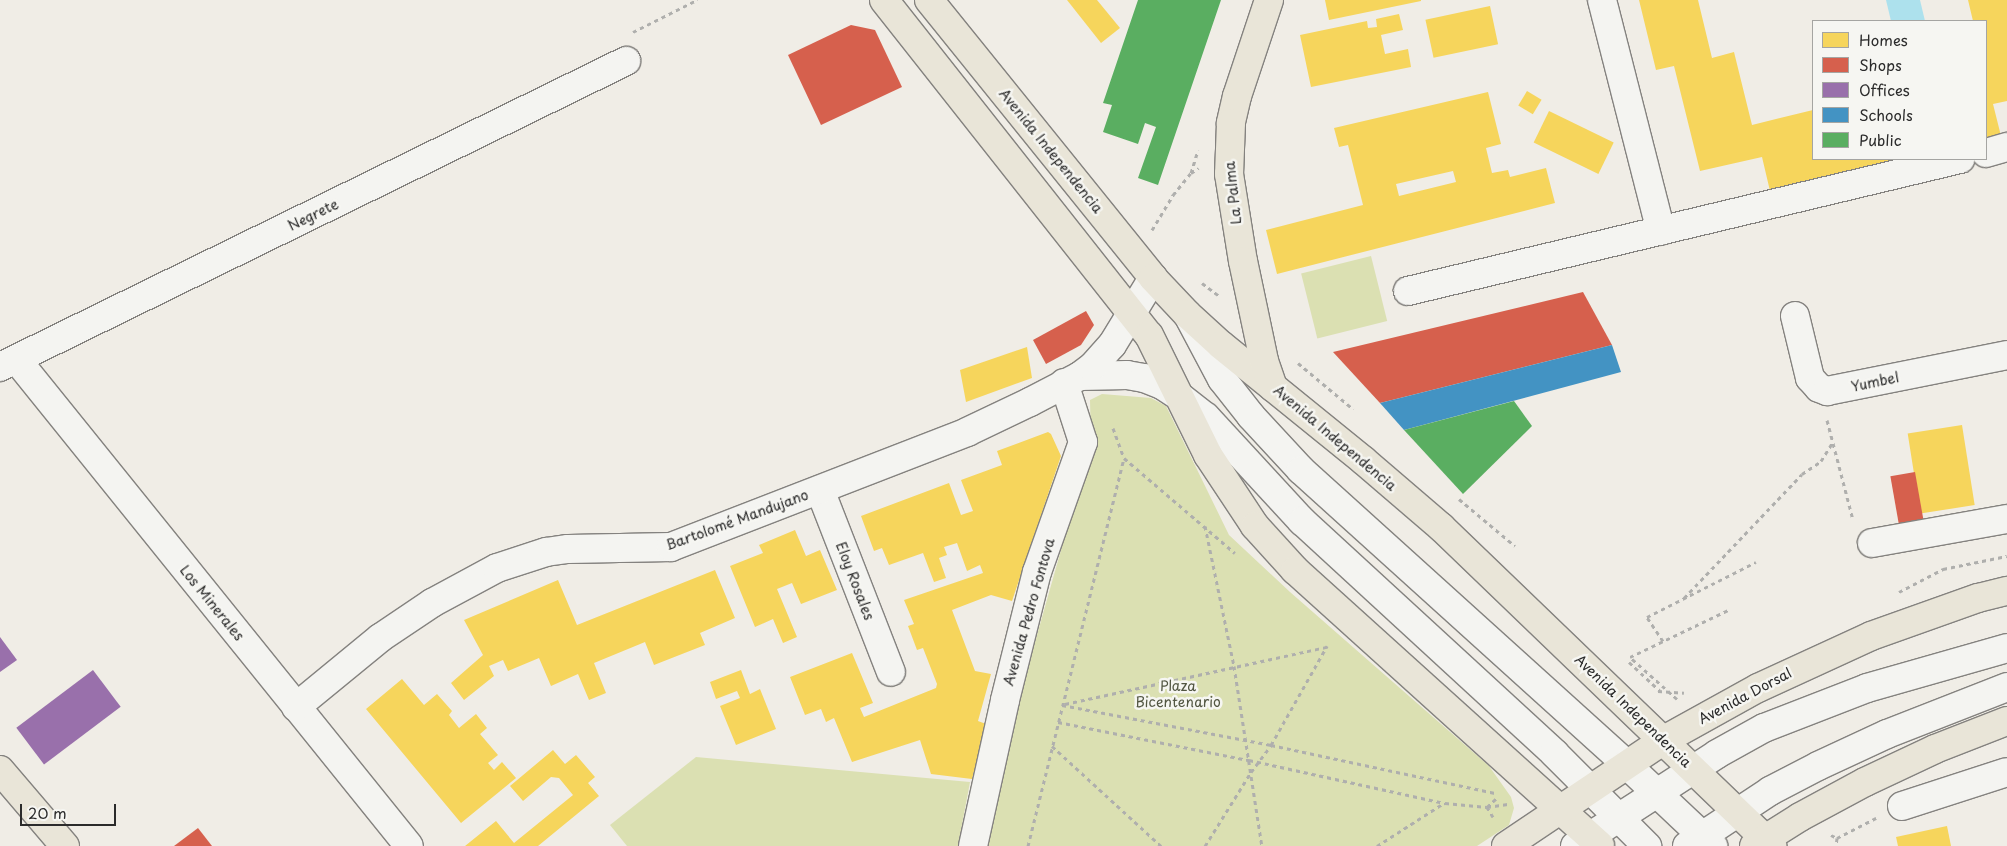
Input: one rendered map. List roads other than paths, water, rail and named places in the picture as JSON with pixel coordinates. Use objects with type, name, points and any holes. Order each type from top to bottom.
[{"type":"main road","points":[[884,0],[1149,335],[1208,455],[1231,493],[1262,533],[1295,570],[1561,810],[1588,843]]},
{"type":"main road","name":"Avenida Independencia","points":[[930,0],[1153,278],[1188,314],[1441,527],[1738,812],[1764,843]]},
{"type":"main road","name":"La Palma","points":[[1269,0],[1237,96],[1229,149],[1229,174],[1243,261],[1264,361],[1273,387]]},
{"type":"main road","name":"Avenida Dorsal","points":[[1506,846],[1664,740],[1758,688],[1818,659],[1924,617],[2007,591]]},
{"type":"main road","points":[[1764,843],[1865,782],[1935,749],[2007,721]]},
{"type":"main road","points":[[0,770],[65,846]]},
{"type":"street","points":[[1602,0],[1661,231]]},
{"type":"street","name":"Negrete","points":[[8,364],[626,61]]},
{"type":"street","points":[[1987,152],[2007,147]]},
{"type":"street","points":[[1408,291],[1956,160]]},
{"type":"street","points":[[1072,379],[1092,367],[1112,345],[1130,312],[1153,278]]},
{"type":"street","points":[[1188,314],[1222,379],[1251,416],[1301,470],[1626,764],[1656,793],[1700,843],[1738,812],[1770,791],[1810,770],[1887,734],[2007,687]]},
{"type":"street","name":"Yumbel","points":[[1795,316],[1810,378],[1819,388],[1834,391],[2007,355]]},
{"type":"street","name":"Los Minerales","points":[[8,364],[296,707],[409,846]]},
{"type":"street","points":[[1072,379],[1127,375],[1162,385],[1179,396],[1206,418],[1302,521],[1590,788],[1647,846]]},
{"type":"street","name":"Bartolomé Mandujano","points":[[296,707],[380,638],[432,603],[497,568],[546,552],[568,549],[671,546],[820,490],[985,424],[1072,379]]},
{"type":"street","name":"Avenida Pedro Fontova","points":[[973,846],[1005,700],[1037,572],[1083,442],[1072,379]]},
{"type":"street","name":"Eloy Rosales","points":[[820,490],[890,672]]},
{"type":"street","points":[[1872,543],[2007,519]]},
{"type":"street","points":[[1588,843],[1619,817],[1738,741],[1793,715],[1868,688],[2007,648]]},
{"type":"street","points":[[1902,806],[2007,772]]},
{"type":"water","points":[[1886,0],[1920,0],[1925,20],[1891,20]]},
{"type":"park label","name":"Plaza Bicentenario","points":[[1178,694]]}]
